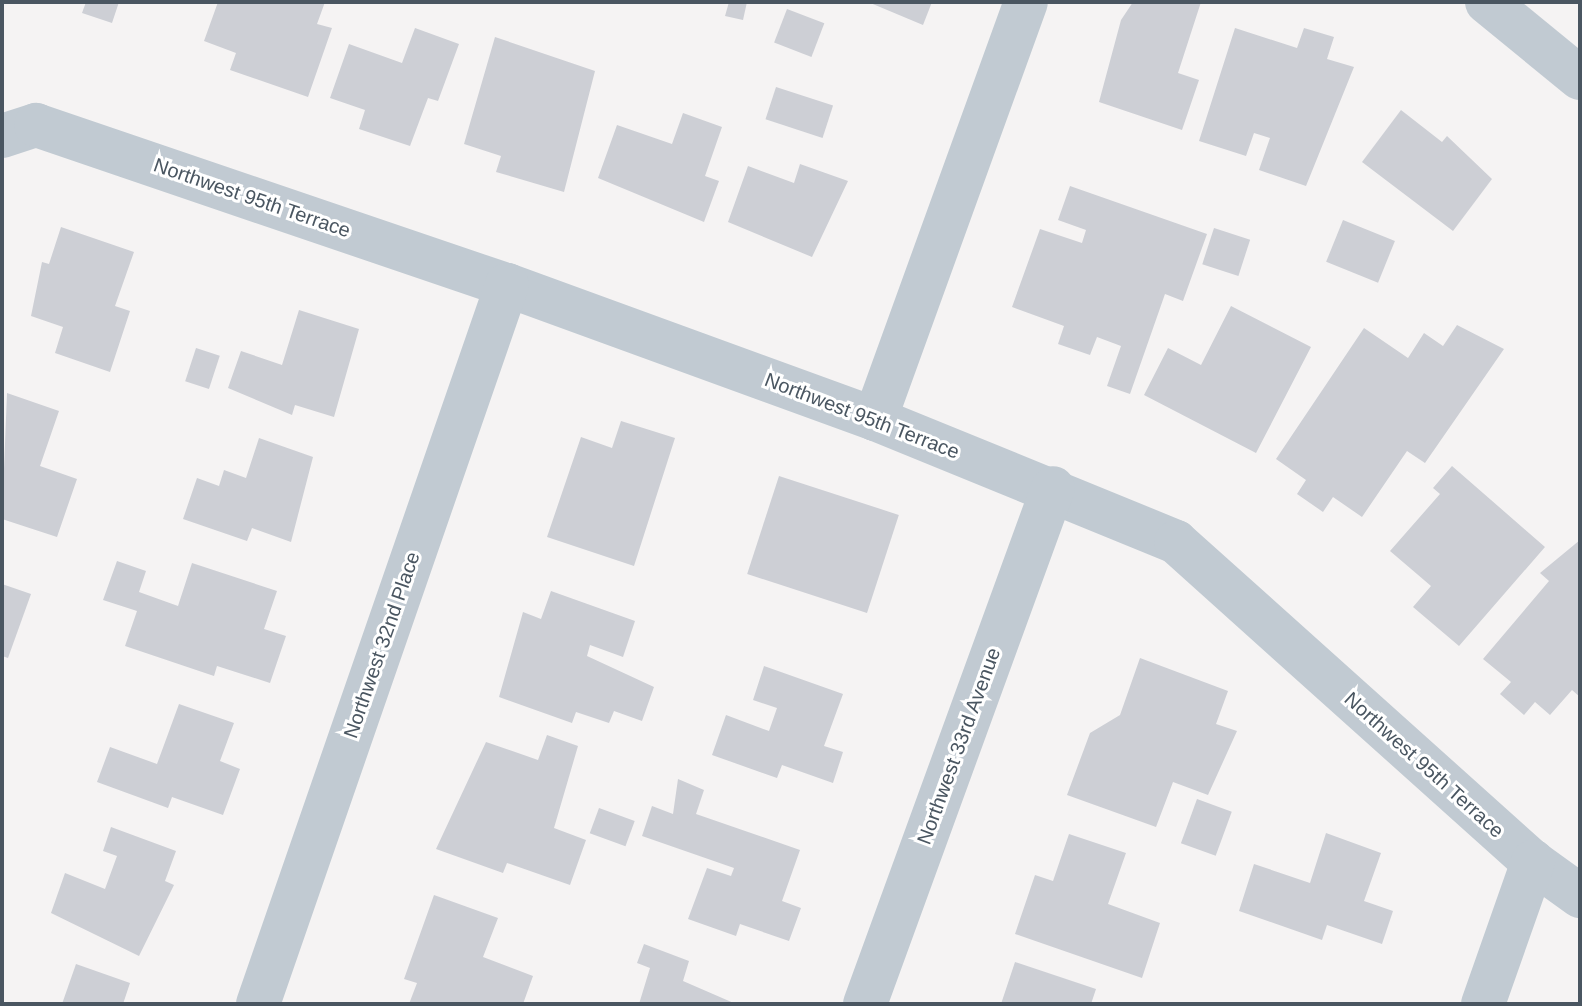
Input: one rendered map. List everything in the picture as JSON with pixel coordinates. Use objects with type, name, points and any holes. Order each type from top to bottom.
[{"type":"street","points":[[875,419],[1026,2]]},
{"type":"street","points":[[1487,2],[1580,78]]},
{"type":"street","name":"Northwest 95th Terrace","points":[[19,131],[507,285],[875,419],[1053,488],[1176,542],[1533,862],[1580,896]]},
{"type":"street","name":"Northwest 32nd Place","points":[[258,1004],[507,285]]},
{"type":"street","name":"Northwest 33rd Avenue","points":[[865,1004],[1053,488]]},
{"type":"street","points":[[1483,1004],[1533,862]]},
{"type":"building","points":[[86,2],[119,2],[112,23],[82,13]]},
{"type":"building","points":[[218,2],[325,2],[317,24],[332,28],[308,97],[230,70],[236,53],[204,41]]},
{"type":"building","points":[[729,2],[747,2],[743,20],[725,16]]},
{"type":"building","points":[[868,2],[932,2],[923,25]]},
{"type":"building","points":[[1133,2],[1201,2],[1178,73],[1199,80],[1182,130],[1099,102],[1121,20]]},
{"type":"building","points":[[787,9],[824,23],[811,57],[774,43]]},
{"type":"building","points":[[415,28],[459,44],[438,101],[428,98],[410,146],[359,129],[365,110],[330,98],[349,44],[402,63]]},
{"type":"building","points":[[1235,28],[1297,48],[1304,28],[1334,37],[1327,59],[1354,67],[1306,186],[1259,170],[1270,138],[1254,133],[1246,156],[1199,141]]},
{"type":"building","points":[[495,37],[595,71],[564,192],[496,172],[501,156],[464,144]]},
{"type":"building","points":[[776,87],[833,106],[823,138],[765,119]]},
{"type":"building","points":[[1401,110],[1442,142],[1447,136],[1492,179],[1453,231],[1362,162]]},
{"type":"building","points":[[683,113],[722,127],[705,176],[719,181],[704,222],[598,178],[617,125],[672,144]]},
{"type":"building","points":[[800,164],[848,181],[812,257],[728,222],[748,166],[794,183]]},
{"type":"building","points":[[1070,186],[1207,234],[1183,301],[1165,294],[1130,394],[1107,386],[1121,346],[1097,337],[1090,355],[1058,344],[1064,326],[1012,307],[1040,229],[1082,243],[1086,230],[1058,220]]},
{"type":"building","points":[[1343,220],[1395,241],[1378,283],[1326,262]]},
{"type":"building","points":[[61,227],[134,252],[115,306],[130,311],[110,372],[55,353],[63,327],[31,316],[42,262],[49,264]]},
{"type":"building","points":[[1214,228],[1250,240],[1238,276],[1202,264]]},
{"type":"building","points":[[1231,306],[1311,347],[1256,453],[1144,395],[1168,348],[1201,365]]},
{"type":"building","points":[[299,310],[359,329],[334,417],[295,405],[292,415],[228,388],[241,351],[282,365]]},
{"type":"building","points":[[1457,325],[1504,349],[1425,463],[1407,451],[1362,517],[1333,497],[1323,512],[1297,494],[1306,480],[1276,459],[1364,328],[1408,358],[1424,333],[1443,346]]},
{"type":"building","points":[[196,348],[220,356],[209,389],[185,381]]},
{"type":"building","points":[[7,393],[59,411],[40,466],[77,479],[57,537],[2,519]]},
{"type":"building","points":[[621,421],[675,438],[634,566],[547,537],[581,437],[612,448]]},
{"type":"building","points":[[259,438],[313,457],[291,542],[252,528],[247,541],[183,519],[197,478],[219,486],[224,470],[246,478]]},
{"type":"building","points":[[1452,466],[1545,547],[1459,646],[1413,607],[1431,586],[1390,551],[1440,494],[1433,488]]},
{"type":"building","points":[[779,476],[899,515],[867,613],[747,574]]},
{"type":"building","points":[[1580,540],[1580,697],[1572,690],[1550,715],[1535,702],[1524,715],[1500,694],[1511,682],[1483,659],[1549,581],[1540,573]]},
{"type":"building","points":[[117,561],[146,571],[139,592],[178,606],[192,563],[277,591],[264,629],[286,636],[270,683],[217,666],[214,676],[125,646],[137,611],[103,600]]},
{"type":"building","points":[[2,584],[31,594],[8,658],[2,656]]},
{"type":"building","points":[[551,591],[635,621],[623,657],[590,645],[587,656],[654,687],[642,721],[614,711],[609,723],[576,712],[572,723],[499,697],[523,612],[541,619]]},
{"type":"building","points":[[1140,658],[1228,691],[1216,724],[1237,731],[1208,795],[1173,782],[1156,827],[1067,795],[1090,733],[1120,715]]},
{"type":"building","points":[[764,666],[843,694],[824,746],[843,752],[833,783],[782,765],[777,778],[712,755],[726,715],[769,731],[777,708],[753,700]]},
{"type":"building","points":[[179,704],[234,723],[220,761],[240,769],[223,815],[172,797],[168,808],[97,782],[110,747],[157,764]]},
{"type":"building","points":[[547,735],[578,746],[554,828],[586,840],[570,885],[507,863],[503,873],[436,849],[486,742],[538,760]]},
{"type":"building","points":[[678,779],[704,790],[696,814],[800,850],[782,901],[801,908],[789,941],[740,924],[736,936],[688,919],[707,868],[731,876],[734,868],[642,836],[652,806],[673,814]]},
{"type":"building","points":[[1197,799],[1232,812],[1216,856],[1181,843]]},
{"type":"building","points":[[599,808],[635,821],[625,846],[590,833]]},
{"type":"building","points":[[111,827],[176,851],[165,881],[174,885],[139,956],[51,913],[65,873],[105,889],[117,856],[103,851]]},
{"type":"building","points":[[1326,833],[1381,853],[1364,901],[1393,911],[1382,944],[1327,925],[1322,940],[1239,911],[1254,864],[1310,883]]},
{"type":"building","points":[[1069,834],[1126,853],[1108,904],[1160,923],[1142,978],[1015,934],[1035,875],[1053,881]]},
{"type":"building","points":[[434,895],[498,918],[483,957],[533,976],[523,1004],[409,1004],[417,983],[404,979]]},
{"type":"building","points":[[644,944],[689,961],[683,981],[736,1004],[639,1004],[650,968],[637,963]]},
{"type":"building","points":[[1015,962],[1096,989],[1091,1004],[1001,1004]]},
{"type":"building","points":[[76,964],[130,983],[123,1004],[62,1004]]}]
